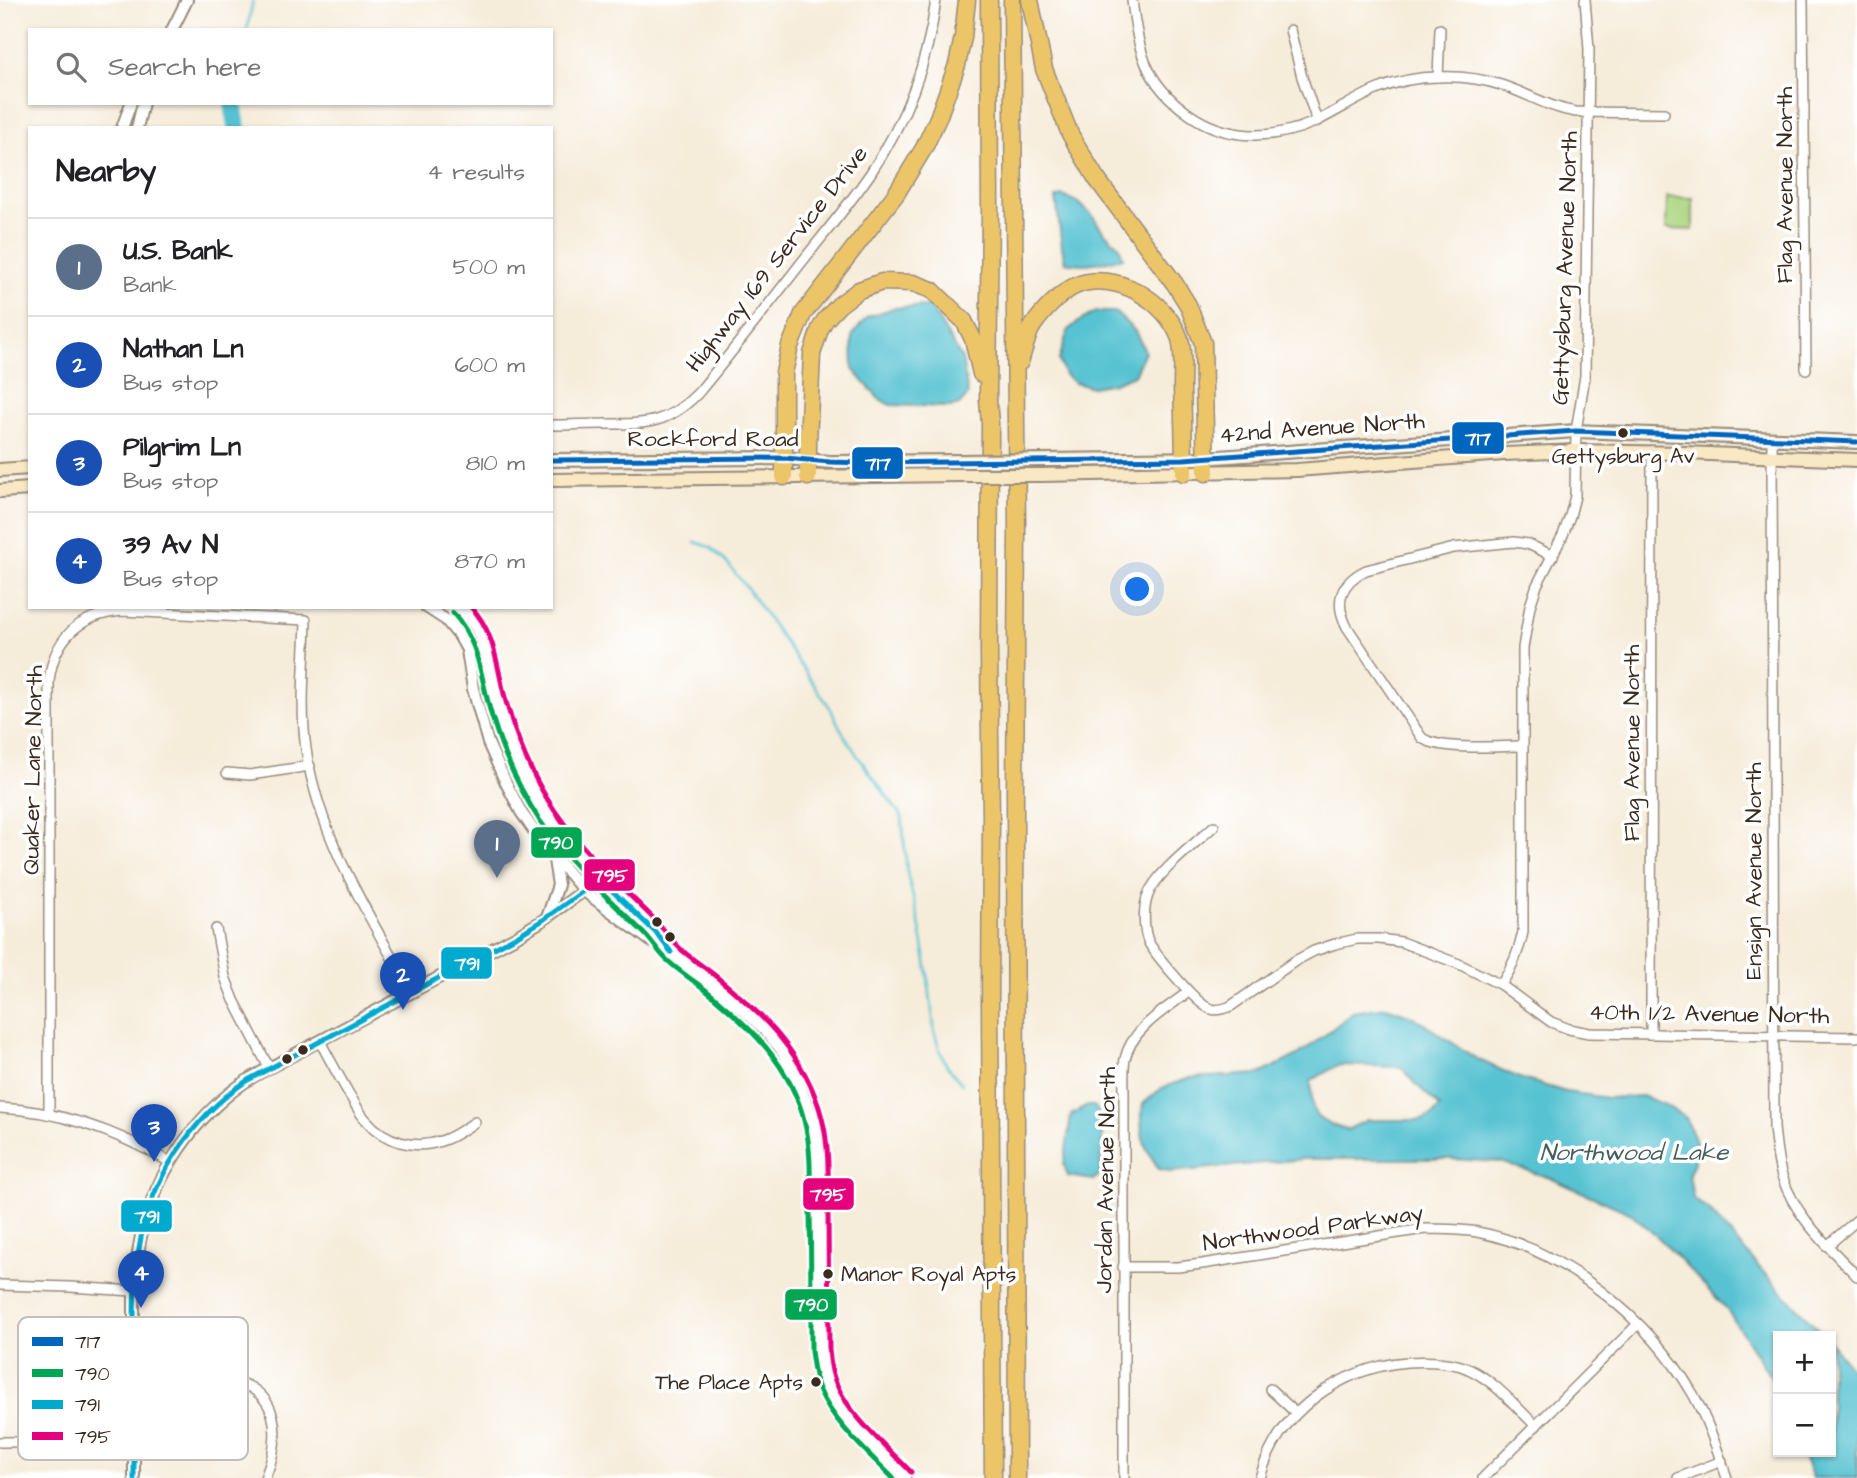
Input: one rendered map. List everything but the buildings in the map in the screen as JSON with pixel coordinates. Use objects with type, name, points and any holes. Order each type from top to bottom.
[{"type":"highway","points":[[784,477],[784,373],[790,346],[803,314],[895,194],[924,148],[957,65],[967,0]]},
{"type":"highway","points":[[989,0],[993,1478]]},
{"type":"highway","points":[[1012,0],[1017,530],[1017,1478]]},
{"type":"highway","points":[[1030,0],[1044,69],[1070,134],[1096,178],[1175,284],[1188,305],[1203,343],[1206,465]]},
{"type":"highway","points":[[808,477],[812,354],[816,339],[825,320],[839,304],[859,290],[883,282],[913,283],[932,290],[964,321],[972,339],[988,400]]},
{"type":"highway","points":[[1015,374],[1030,331],[1054,302],[1076,286],[1107,283],[1145,295],[1161,307],[1172,322],[1182,348],[1184,466]]},
{"type":"main road","name":"42nd Avenue North","points":[[1041,475],[1206,465],[1576,431],[1857,442]]},
{"type":"main road","name":"42nd Avenue North","points":[[1206,465],[1297,470],[1576,451],[1857,460]]},
{"type":"main road","name":"Rockford Road","points":[[553,460],[785,458],[856,463],[1041,460]]},
{"type":"main road","name":"42nd Avenue North","points":[[1041,460],[1184,466]]},
{"type":"main road","points":[[0,470],[28,468]]},
{"type":"main road","name":"Rockford Road","points":[[553,480],[1041,475]]},
{"type":"main road","points":[[0,491],[28,489]]},
{"type":"street","points":[[173,28],[187,0]]},
{"type":"street","name":"Highway 169 Service Drive","points":[[553,425],[647,423],[686,406],[711,378],[869,176],[891,141],[911,96],[930,34],[936,0]]},
{"type":"street","points":[[1132,0],[1141,54],[1159,88],[1193,117],[1211,127],[1231,133],[1252,136],[1284,132],[1317,121],[1378,89],[1438,76],[1484,80],[1503,85],[1564,110],[1664,113]]},
{"type":"street","name":"Gettysburg Avenue North","points":[[1501,985],[1512,968],[1523,932],[1525,627],[1537,585],[1553,556],[1570,516],[1575,496],[1576,431],[1585,376],[1590,48],[1585,0]]},
{"type":"street","name":"Flag Avenue North","points":[[1803,0],[1806,369]]},
{"type":"street","points":[[1438,76],[1440,29]]},
{"type":"street","points":[[1290,30],[1317,121]]},
{"type":"street","points":[[123,126],[130,105]]},
{"type":"street","points":[[137,126],[143,105]]},
{"type":"street","name":"Ensign Avenue North","points":[[1772,438],[1776,1153],[1791,1199],[1804,1220],[1857,1276]]},
{"type":"street","name":"Flag Avenue North","points":[[1651,1034],[1652,452]]},
{"type":"street","points":[[1524,746],[1443,745],[1429,742],[1416,731],[1347,627],[1340,605],[1342,592],[1356,575],[1441,551],[1514,542],[1528,544],[1553,556]]},
{"type":"street","points":[[429,609],[446,620],[467,650],[481,720],[498,767],[521,812],[541,841],[584,891],[652,942],[671,952],[737,1004],[763,1028],[794,1071],[813,1119],[819,1155],[820,1351],[823,1371],[839,1408],[905,1478]]},
{"type":"street","points":[[460,609],[477,629],[485,647],[496,701],[513,751],[547,816],[600,879],[657,934],[671,952]]},
{"type":"street","name":"Quaker Lane North","points":[[49,1113],[49,681],[56,651],[65,637],[76,626],[106,612],[306,620],[304,719],[310,766]]},
{"type":"street","points":[[227,773],[250,775],[310,766],[323,818],[335,849],[412,993]]},
{"type":"street","points":[[1188,992],[1148,942],[1145,911],[1148,895],[1156,881],[1214,825]]},
{"type":"street","points":[[548,916],[558,885],[554,857]]},
{"type":"street","points":[[134,1317],[136,1262],[151,1202],[170,1162],[198,1124],[220,1102],[269,1068],[506,943],[600,879]]},
{"type":"street","points":[[216,929],[225,976],[234,1000],[269,1068]]},
{"type":"street","name":"40th 1/2 Avenue North","points":[[1188,992],[1203,1006],[1212,1010],[1223,1009],[1314,951],[1357,939],[1379,939],[1401,942],[1459,964],[1501,985],[1551,1022],[1569,1029],[1589,1033],[1857,1037]]},
{"type":"street","name":"Jordan Avenue North","points":[[1124,1478],[1125,1059],[1136,1035],[1188,992]]},
{"type":"street","points":[[320,1041],[366,1121],[392,1140],[423,1145],[439,1142],[475,1122]]},
{"type":"street","points":[[0,1108],[49,1113],[125,1138],[170,1162]]},
{"type":"street","points":[[1827,1245],[1857,1220]]},
{"type":"street","name":"Northwood Parkway","points":[[1123,1267],[1202,1264],[1424,1229],[1477,1232],[1501,1238],[1560,1264],[1591,1283],[1638,1324],[1671,1362],[1692,1393],[1709,1426],[1727,1478]]},
{"type":"street","points":[[0,1285],[134,1291]]},
{"type":"street","points":[[1483,1478],[1638,1324]]},
{"type":"street","points":[[1260,1478],[1270,1450],[1296,1413],[1319,1393],[1341,1380],[1389,1364],[1431,1361],[1474,1372],[1490,1382],[1536,1426]]},
{"type":"street","points":[[248,1385],[262,1395],[274,1416],[273,1449],[265,1478]]},
{"type":"street","points":[[1270,1389],[1296,1413]]},
{"type":"street","points":[[0,1442],[18,1442]]},
{"type":"street","points":[[134,1460],[134,1478]]},
{"type":"street","points":[[1678,1478],[1722,1461]]},
{"type":"green space","points":[[1667,197],[1693,198],[1693,230],[1666,229]]},
{"type":"water","points":[[1063,196],[1077,202],[1091,214],[1103,231],[1119,246],[1123,258],[1087,264],[1065,262],[1056,198]]},
{"type":"water","points":[[930,306],[962,359],[968,395],[959,405],[950,407],[890,405],[878,398],[853,369],[852,336],[867,317],[894,308]]},
{"type":"water","points":[[1096,312],[1115,312],[1135,331],[1145,351],[1134,375],[1114,383],[1092,387],[1075,383],[1065,375],[1059,360],[1068,330]]},
{"type":"water","name":"Northwood Lake","points":[[1386,1007],[1412,1016],[1477,1059],[1519,1078],[1566,1092],[1608,1098],[1642,1096],[1663,1104],[1686,1118],[1699,1150],[1689,1174],[1693,1199],[1708,1209],[1773,1283],[1820,1331],[1773,1331],[1773,1380],[1726,1308],[1661,1240],[1632,1214],[1550,1178],[1501,1162],[1450,1159],[1304,1159],[1171,1172],[1159,1169],[1145,1145],[1141,1123],[1143,1104],[1162,1088],[1189,1078],[1260,1074],[1296,1056],[1353,1012]],"holes":[[[1338,1065],[1401,1067],[1440,1107],[1433,1115],[1422,1120],[1367,1120],[1347,1130],[1326,1123],[1313,1109],[1311,1081]]]},
{"type":"water","points":[[1087,1106],[1094,1106],[1103,1118],[1100,1175],[1093,1180],[1068,1176],[1064,1165],[1071,1115]]},
{"type":"water","points":[[1836,1349],[1857,1376],[1857,1478],[1813,1478],[1804,1457],[1836,1457]]},
{"type":"waterway","points":[[247,28],[253,0]]},
{"type":"waterway","points":[[233,105],[237,126]]},
{"type":"waterway","points":[[695,542],[710,547],[747,588],[829,706],[859,758],[902,817],[907,873],[926,961],[935,1035],[947,1066],[962,1084]]},
{"type":"transit line","name":"717","points":[[553,460],[785,458],[870,463],[1184,459],[1576,431],[1857,442]]},
{"type":"transit line","name":"795","points":[[473,609],[491,641],[521,747],[555,811],[590,854],[679,947],[765,1020],[805,1074],[815,1095],[825,1130],[828,1177],[829,1350],[833,1375],[850,1408],[911,1472]]},
{"type":"transit line","name":"790","points":[[453,613],[463,625],[475,651],[493,720],[507,760],[540,821],[576,866],[644,933],[665,958],[719,1001],[751,1031],[766,1047],[789,1082],[805,1124],[809,1146],[811,1351],[816,1380],[833,1414],[893,1478]]},
{"type":"transit line","name":"791","points":[[600,879],[657,934],[671,952]]},
{"type":"transit line","name":"791","points":[[134,1317],[139,1249],[152,1199],[176,1153],[191,1132],[227,1095],[248,1080],[517,936],[600,879]]},
{"type":"transit line","name":"791","points":[[134,1460],[134,1478]]},
{"type":"place","name":"Gettysburg Av","points":[[1623,433]]},
{"type":"place","name":"U.S. Bank","points":[[497,878]]},
{"type":"place","name":"Nathan Ln","points":[[403,1010]]},
{"type":"place","name":"Pilgrim Ln","points":[[154,1162]]},
{"type":"place","name":"Manor Royal Apts","points":[[828,1274]]},
{"type":"place","name":"39 Av N","points":[[141,1308]]},
{"type":"place","name":"The Place Apts","points":[[816,1382]]}]
